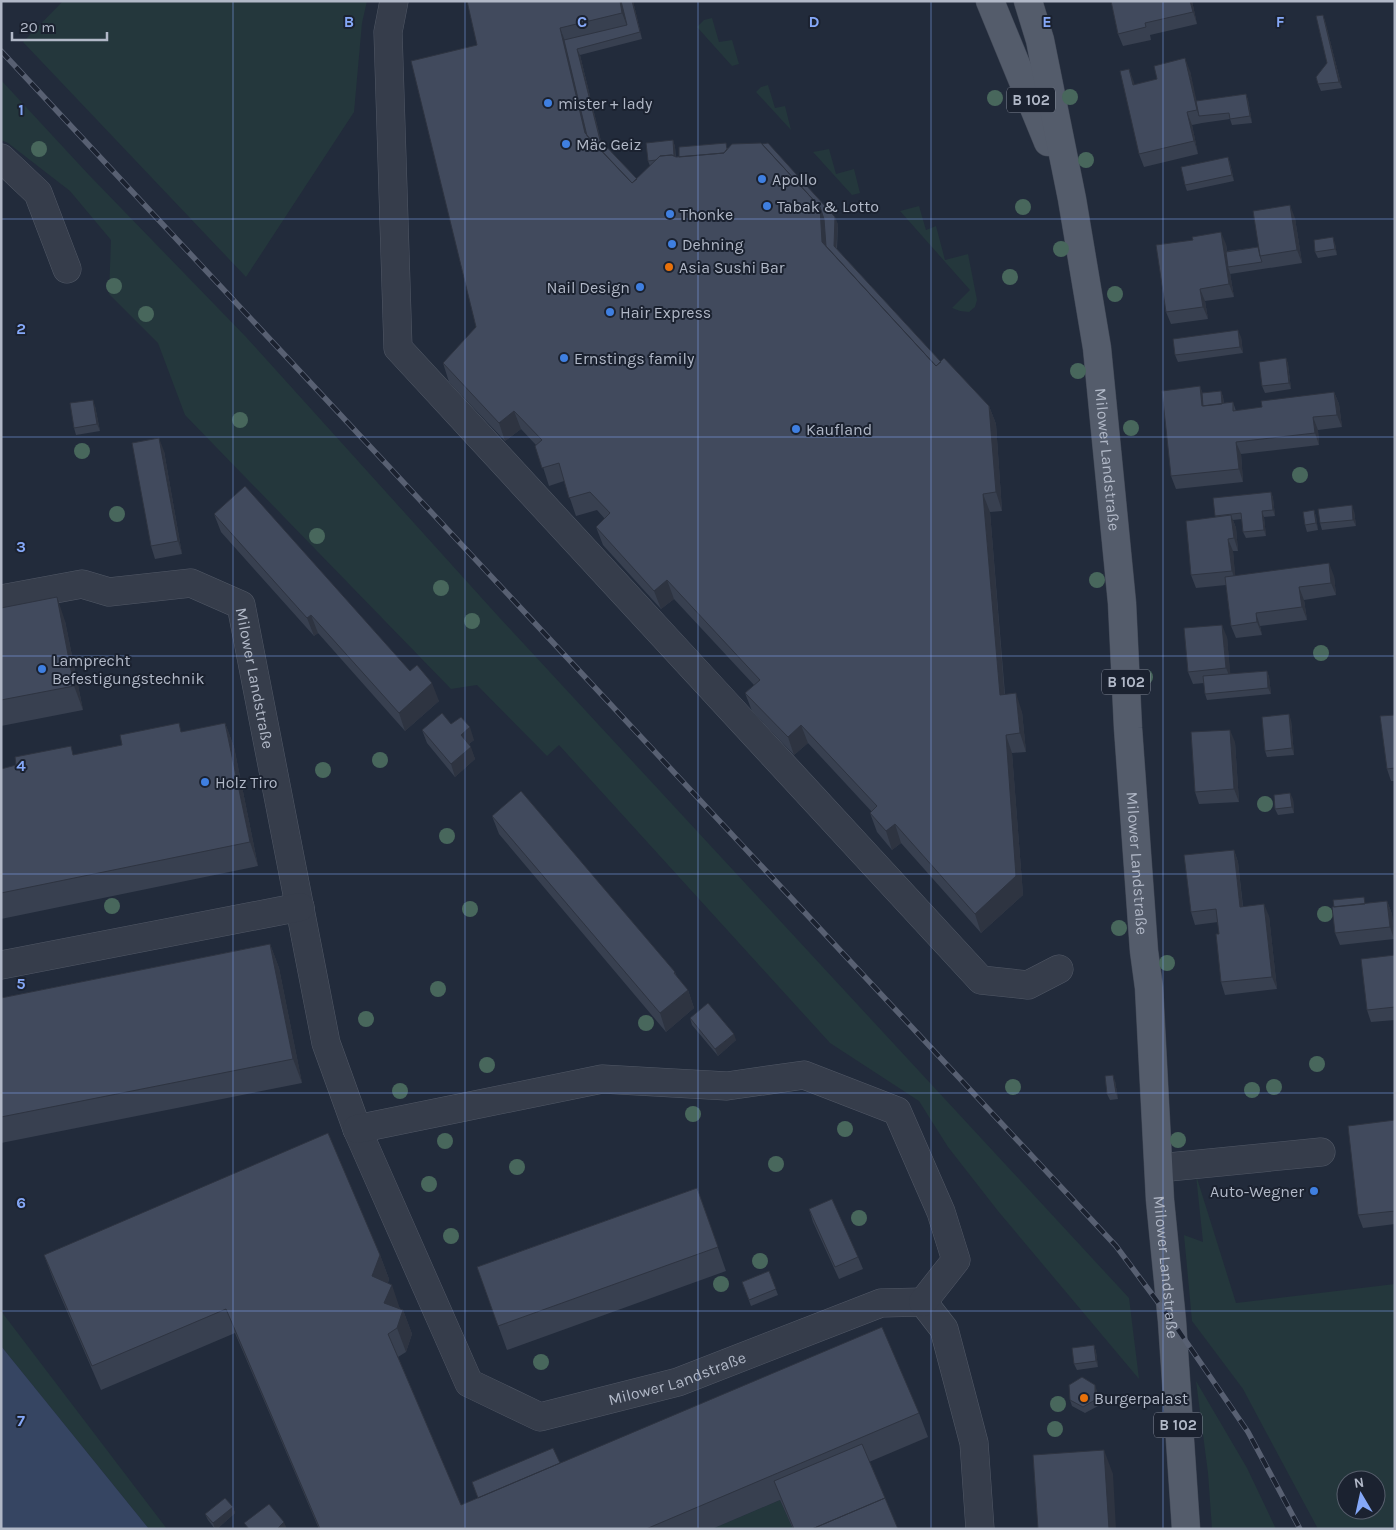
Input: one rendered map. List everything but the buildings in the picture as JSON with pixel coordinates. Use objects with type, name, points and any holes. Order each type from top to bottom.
[{"type":"main road","name":"Milower Landstraße","points":[[990,1],[1072,199]]},
{"type":"main road","name":"Milower Landstraße","points":[[1028,1],[1040,40],[1072,199],[1097,348],[1113,501],[1122,603],[1128,728],[1144,951],[1149,988],[1160,1200],[1172,1321],[1186,1529]]},
{"type":"street","points":[[394,1],[388,32],[398,348],[981,980],[1028,985],[1059,969]]},
{"type":"street","points":[[1,158],[38,193],[66,269]]},
{"type":"street","name":"Milower Landstraße","points":[[1,599],[82,584],[108,592],[191,583],[241,605],[326,1043],[357,1129],[469,1383],[540,1417],[678,1382],[881,1303],[923,1302]]},
{"type":"street","points":[[1,965],[300,907]]},
{"type":"street","points":[[357,1129],[602,1079],[727,1086],[804,1076],[897,1111],[941,1212],[956,1260],[923,1302],[944,1329],[974,1443],[980,1529]]},
{"type":"street","points":[[1159,1168],[1321,1152]]},
{"type":"green space","points":[[63,1],[367,1],[362,23],[354,112],[246,277],[23,42]]},
{"type":"green space","points":[[712,18],[719,42],[732,40],[739,64],[732,66],[697,27],[704,20]]},
{"type":"green space","points":[[1,80],[89,175],[246,337],[498,616],[1129,1298],[1139,1379],[998,1211],[948,1147],[919,1101],[830,1043],[559,745],[547,756],[477,685],[451,689],[185,415],[158,343],[109,294],[111,240],[70,191],[8,143],[1,140]]},
{"type":"green space","points":[[768,85],[775,108],[785,106],[791,130],[756,92],[761,87]]},
{"type":"green space","points":[[829,149],[836,174],[854,169],[860,193],[852,195],[813,152]]},
{"type":"green space","points":[[919,206],[926,230],[936,226],[945,260],[968,254],[977,300],[975,307],[969,312],[952,308],[970,290],[900,211]]},
{"type":"green space","points":[[1196,1175],[1236,1303],[1395,1284],[1395,1529],[1318,1529],[1243,1389],[1192,1321],[1184,1235],[1203,1242]]},
{"type":"green space","points":[[1,1311],[167,1529],[149,1529],[1,1346]]},
{"type":"green space","points":[[1196,1381],[1247,1468],[1276,1529],[1212,1529],[1208,1473]]},
{"type":"green space","points":[[780,1500],[793,1529],[712,1529]]},
{"type":"water","points":[[1,1346],[149,1529],[1,1529]]},
{"type":"railway","points":[[1,51],[1116,1246],[1172,1321],[1248,1432],[1300,1529]]},
{"type":"place","name":"mister + lady","points":[[548,103]]},
{"type":"place","name":"Mäc Geiz","points":[[566,144]]},
{"type":"place","name":"Apollo","points":[[762,179]]},
{"type":"place","name":"Tabak & Lotto","points":[[767,206]]},
{"type":"place","name":"Thonke","points":[[670,214]]},
{"type":"place","name":"Dehning","points":[[672,244]]},
{"type":"place","name":"Asia Sushi Bar","points":[[669,267]]},
{"type":"place","name":"Nail Design","points":[[640,287]]},
{"type":"place","name":"Hair Express","points":[[610,312]]},
{"type":"place","name":"Ernstings family","points":[[564,358]]},
{"type":"place","name":"Kaufland","points":[[796,429]]},
{"type":"place","name":"Lamprecht Befestigungstechnik","points":[[42,669]]},
{"type":"place","name":"Holz Tiro","points":[[205,782]]},
{"type":"place","name":"Auto-Wegner","points":[[1314,1191]]},
{"type":"place","name":"Burgerpalast","points":[[1084,1398]]}]
